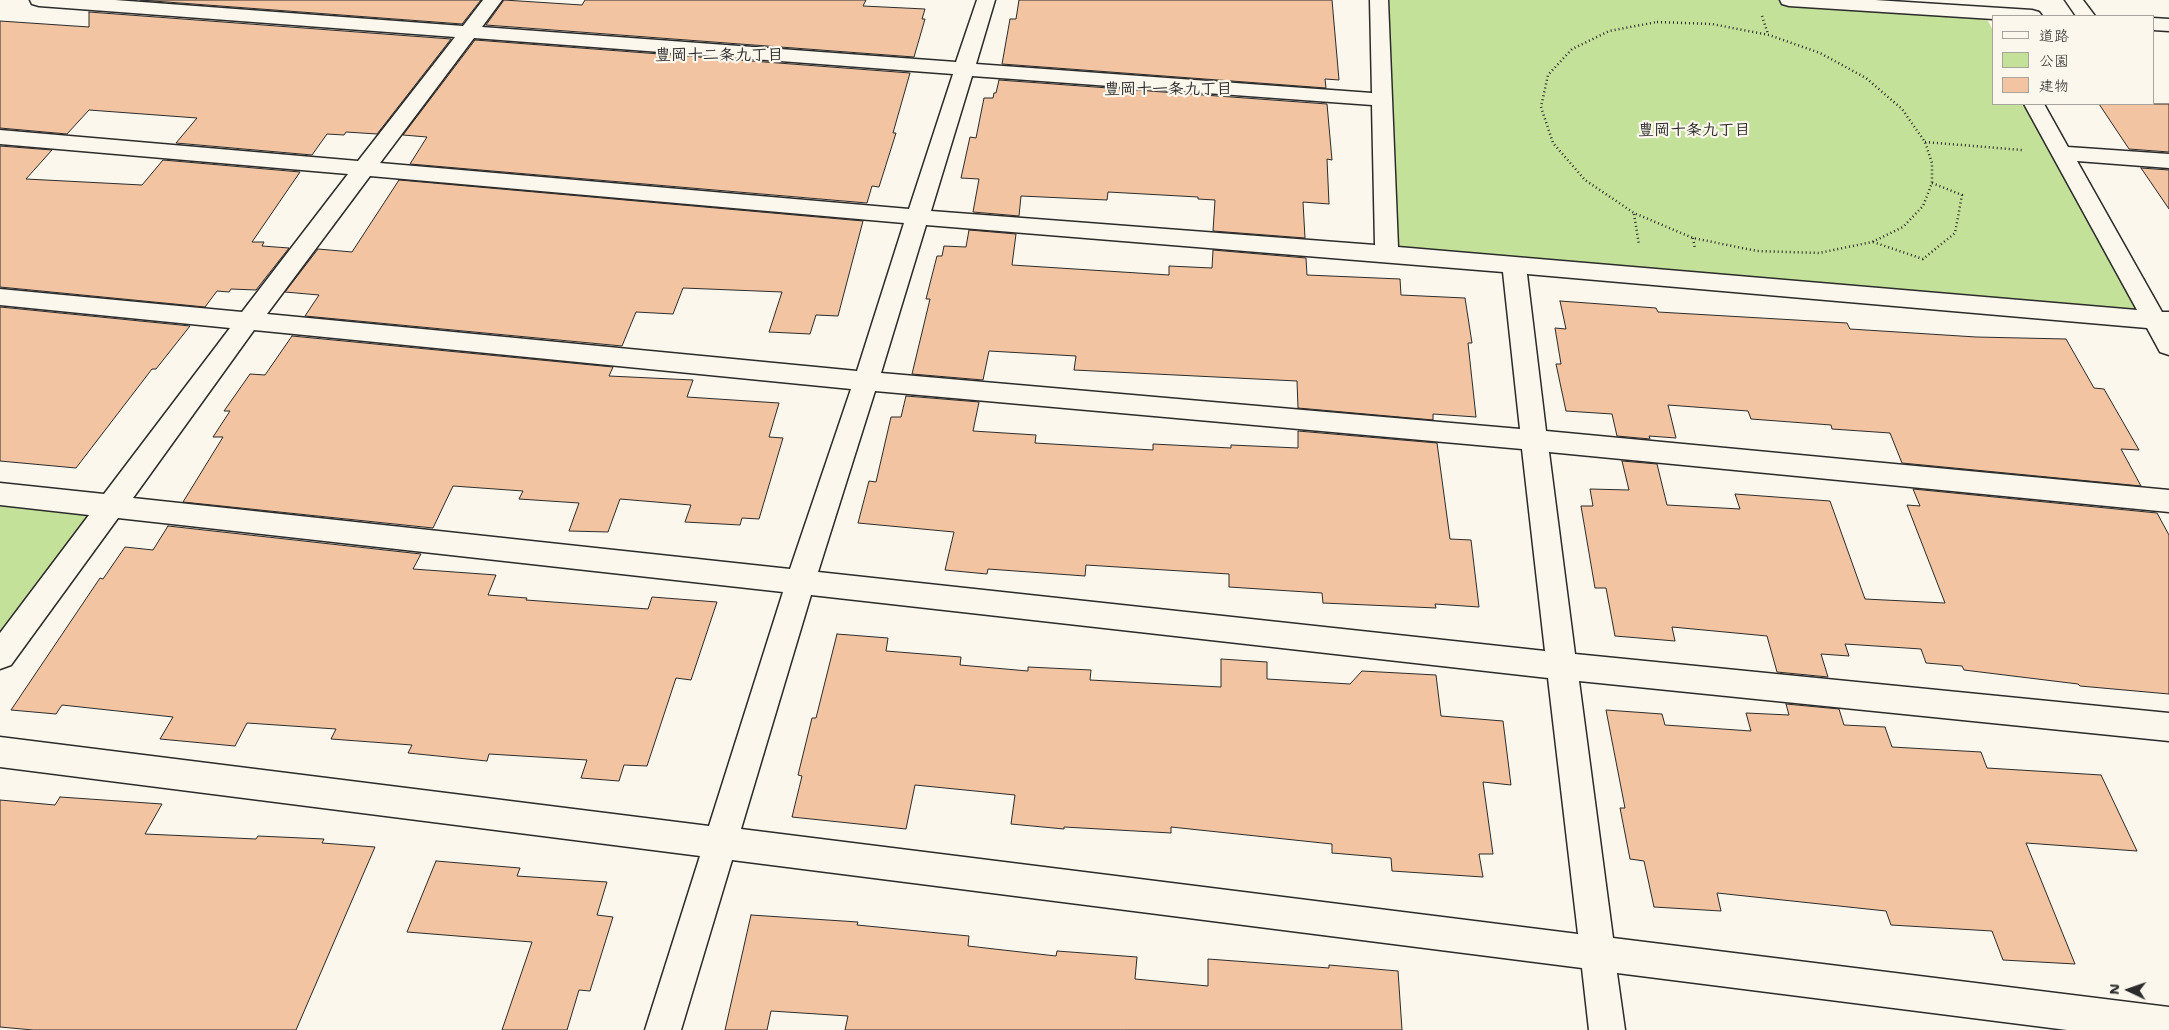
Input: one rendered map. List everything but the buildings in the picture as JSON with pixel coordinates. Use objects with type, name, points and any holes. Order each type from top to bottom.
[{"type":"street","points":[[39,0],[1382,100]]},
{"type":"street","points":[[0,656],[249,320],[493,0]]},
{"type":"street","points":[[662,1030],[800,583],[966,69],[986,0]]},
{"type":"street","points":[[1379,0],[1386,254]]},
{"type":"street","points":[[1789,0],[1988,21]]},
{"type":"street","points":[[2074,0],[2085,15]]},
{"type":"street","points":[[2154,24],[2169,25]]},
{"type":"street","points":[[2035,105],[2162,320],[2169,346]]},
{"type":"street","points":[[0,137],[918,217],[1386,254],[2162,320]]},
{"type":"street","points":[[2062,153],[2169,161]]},
{"type":"street","points":[[1514,265],[1608,1030]]},
{"type":"street","points":[[0,297],[866,381],[1534,440],[2169,501]]},
{"type":"street","points":[[0,494],[1562,666],[2169,727]]},
{"type":"street","points":[[0,752],[2169,1025]]},
{"type":"path","points":[[1657,22],[1712,24],[1769,34],[1820,53],[1866,78],[1902,109],[1925,142],[1932,163],[1932,183],[1923,206],[1903,227],[1872,242],[1819,253],[1757,252],[1693,238],[1634,213],[1585,180],[1553,143],[1541,107],[1548,74],[1572,48],[1609,31],[1657,22]]},
{"type":"path","points":[[1925,142],[2062,153]]},
{"type":"path","points":[[1872,242],[1923,259],[1955,233],[1962,195],[1932,183]]},
{"type":"green space","points":[[1379,0],[1788,0],[1983,13],[1992,28],[1992,105],[2035,105],[2155,320],[1387,254]]},
{"type":"green space","points":[[0,494],[111,506],[0,656]]},
{"type":"district","name":"豊岡十二条九丁目","points":[[719,56]]},
{"type":"district","name":"豊岡十一条九丁目","points":[[1168,90]]},
{"type":"district","name":"豊岡十条九丁目","points":[[1694,131]]}]
